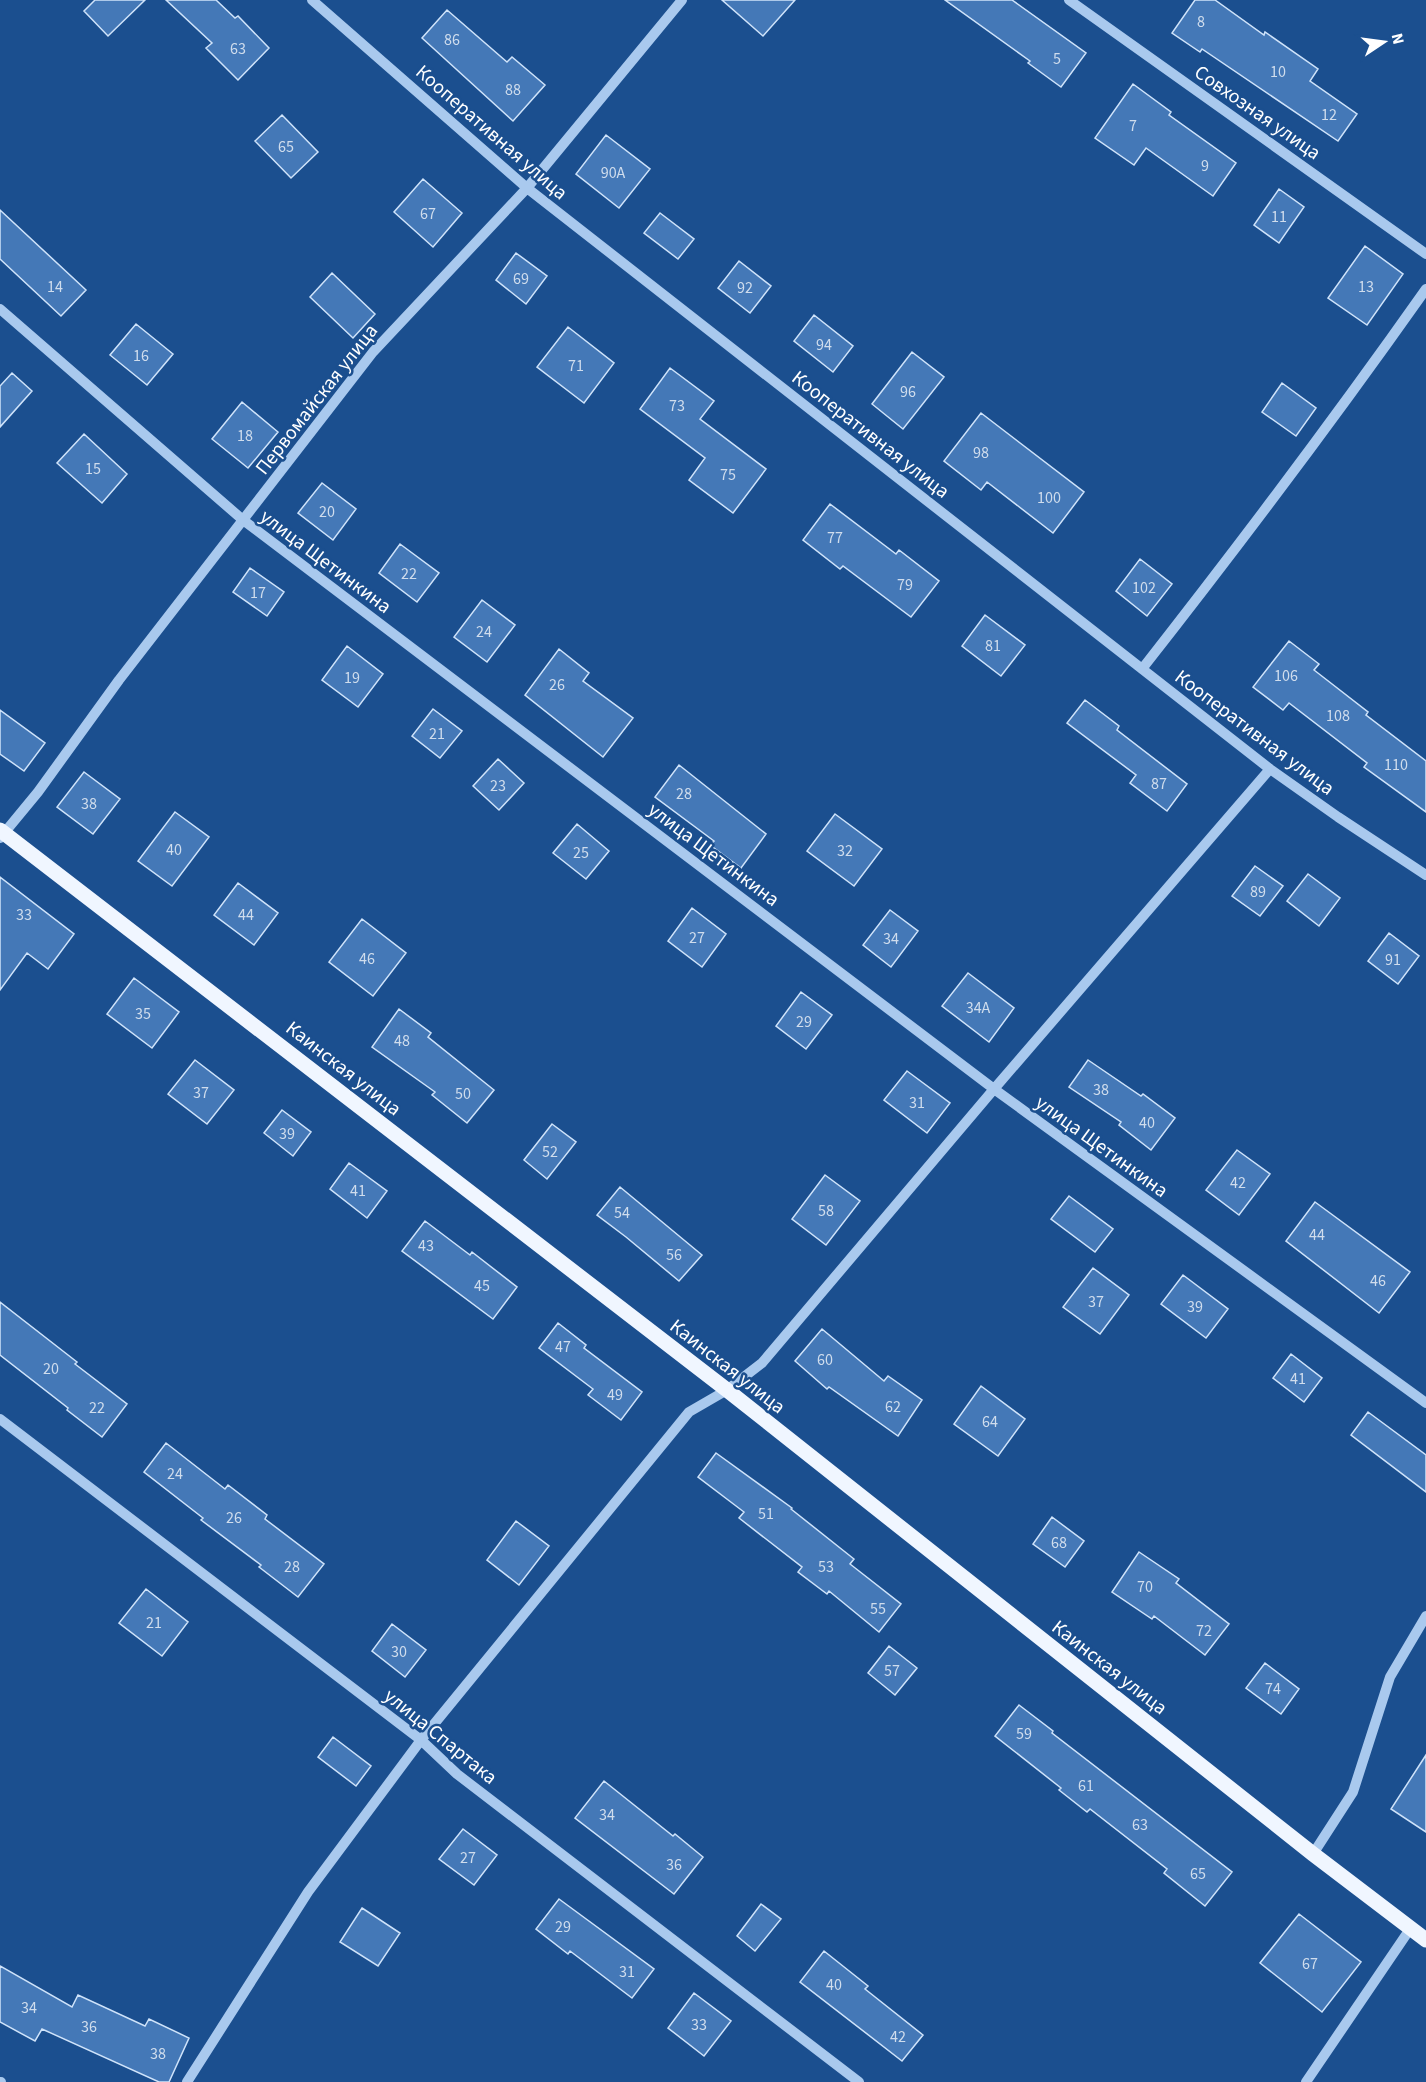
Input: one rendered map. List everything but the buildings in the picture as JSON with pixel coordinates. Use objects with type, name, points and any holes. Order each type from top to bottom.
[{"type":"main road","name":"Каинская улица","points":[[2,834],[727,1390],[1313,1854],[1426,1940]]},
{"type":"street","name":"Кооперативная улица","points":[[312,0],[526,188],[1270,769],[1426,875]]},
{"type":"street","name":"Первомайская улица","points":[[2,834],[38,792],[119,680],[373,352],[526,188],[682,0]]},
{"type":"street","name":"Совхозная улица","points":[[1069,0],[1426,254]]},
{"type":"street","points":[[1142,669],[1338,414],[1426,288]]},
{"type":"street","name":"улица Щетинкина","points":[[0,309],[243,520],[994,1089],[1426,1403]]},
{"type":"street","points":[[187,2082],[308,1892],[421,1740],[689,1412],[727,1390],[762,1363],[1270,769]]},
{"type":"street","name":"улица Спартака","points":[[0,1419],[421,1740],[457,1774],[859,2082]]},
{"type":"street","points":[[1313,1854],[1353,1792],[1390,1677],[1426,1616]]},
{"type":"street","points":[[1306,2082],[1410,1929]]}]
